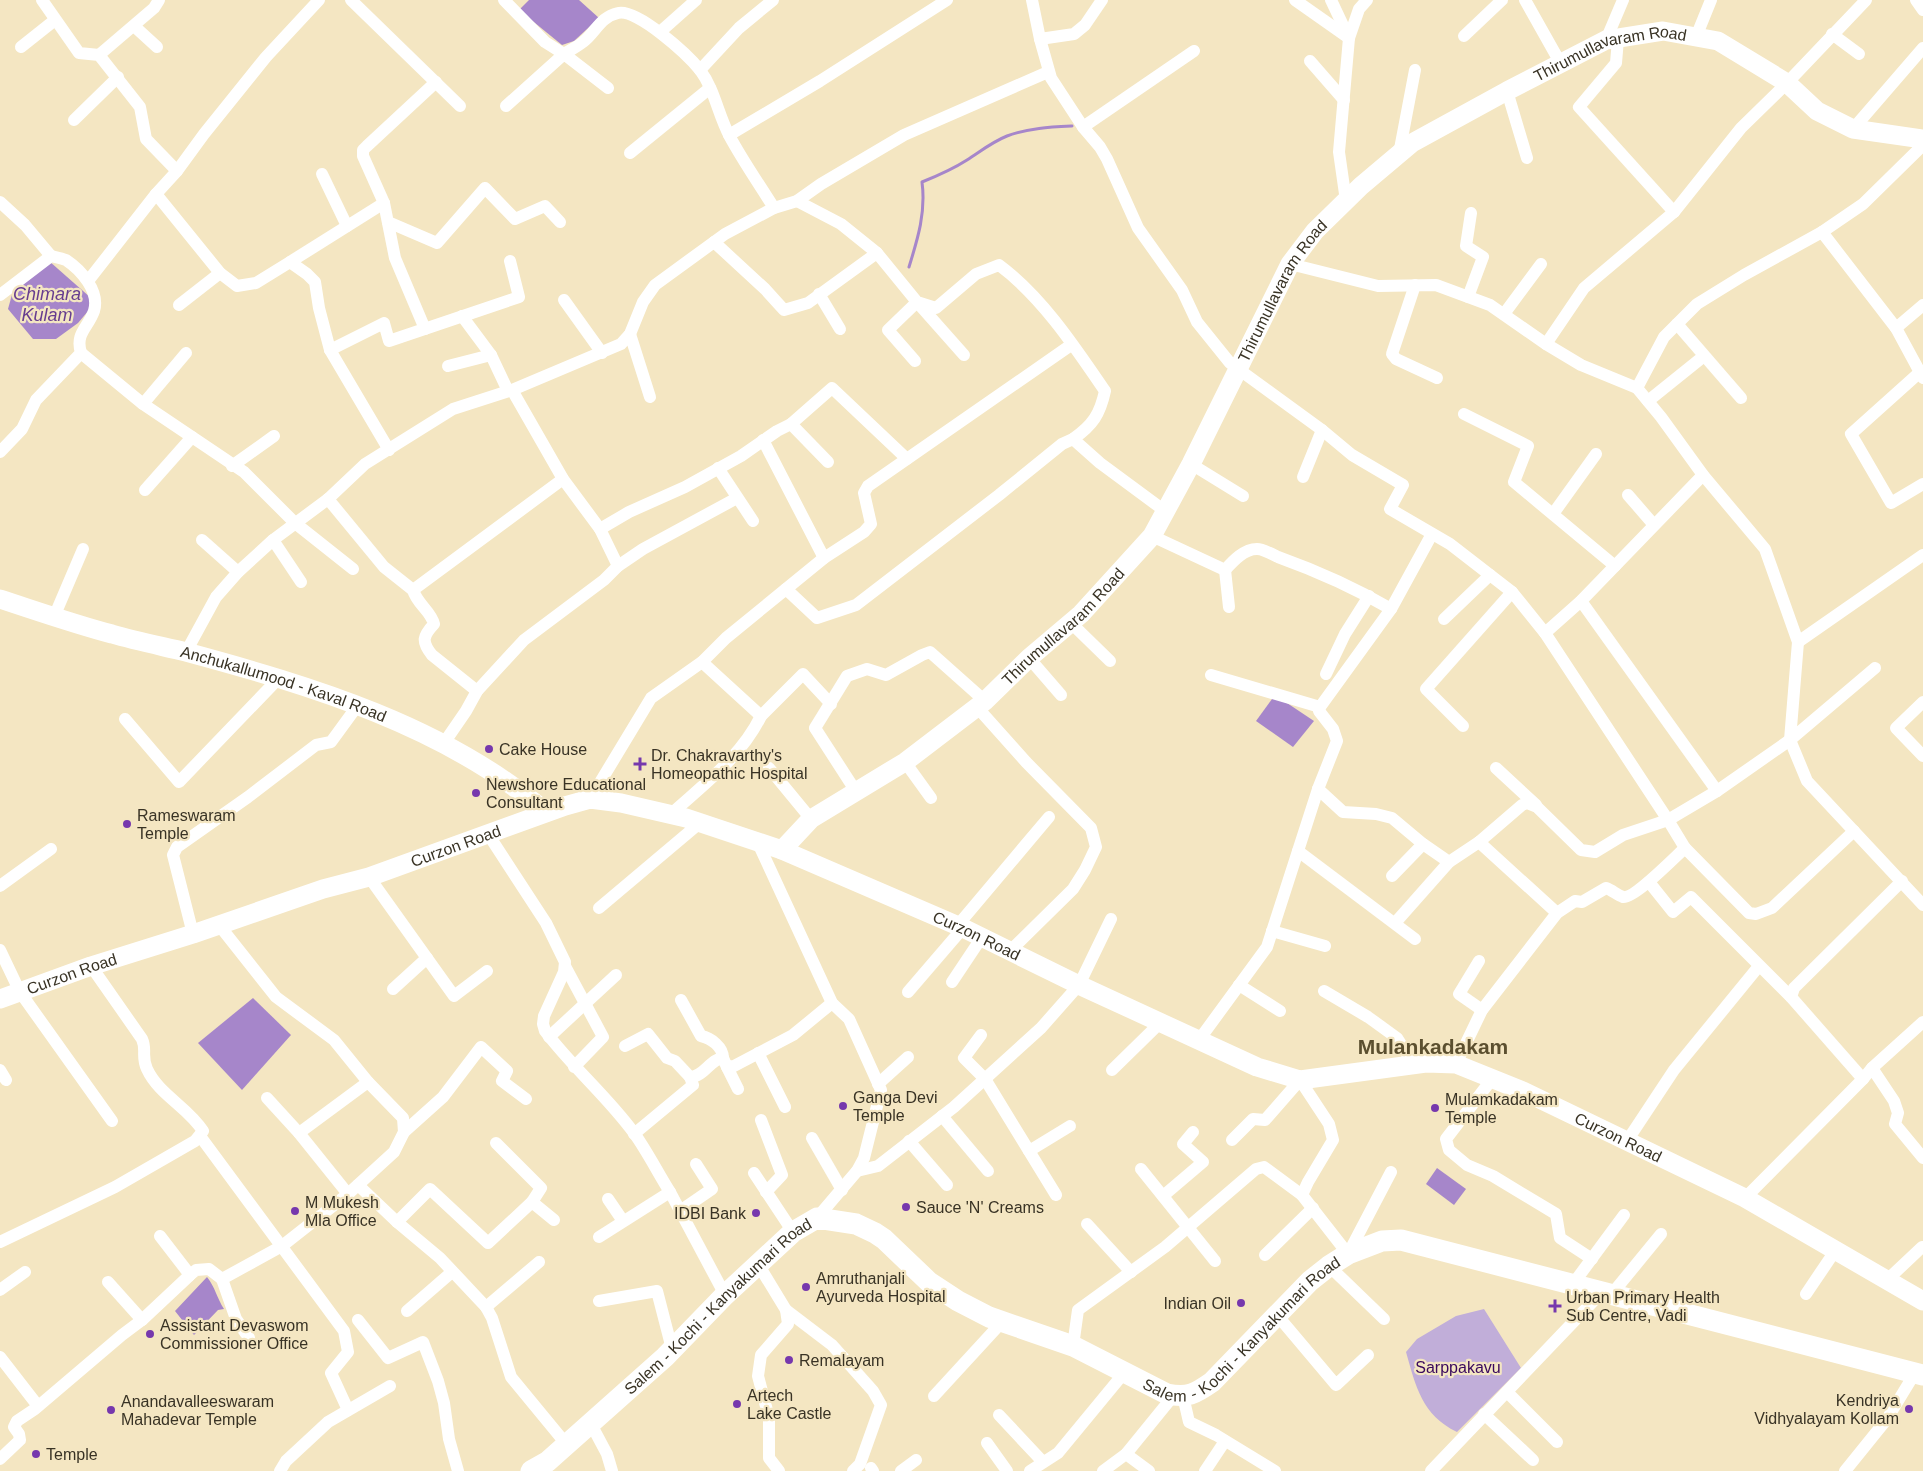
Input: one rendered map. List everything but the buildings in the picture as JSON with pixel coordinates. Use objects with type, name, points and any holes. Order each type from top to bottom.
[{"type":"main road","name":"Salem - Kochi - Kanyakumari Road","points":[[543,1468],[672,1349],[725,1295],[793,1232],[817,1218],[856,1224],[875,1233],[884,1239],[929,1282],[958,1301],[1002,1322],[1073,1346],[1167,1394],[1178,1396],[1197,1392],[1212,1382],[1310,1281],[1329,1266],[1348,1254],[1382,1241],[1401,1240],[1919,1374]]},
{"type":"street","points":[[42,0],[78,53],[99,55],[118,77],[140,108],[146,139],[177,171]]},
{"type":"street","points":[[99,55],[154,8],[159,0]]},
{"type":"street","points":[[88,281],[266,57],[318,0]]},
{"type":"street","points":[[351,0],[460,106]]},
{"type":"street","points":[[660,32],[696,0]]},
{"type":"street","points":[[700,70],[740,28],[773,0]]},
{"type":"street","points":[[729,135],[820,81],[947,0]]},
{"type":"street","points":[[1032,0],[1048,72],[1083,127],[1100,147],[1138,228],[1182,290],[1197,322],[1230,363],[1322,430],[1352,455],[1403,484],[1390,509],[1450,544],[1512,592],[1545,633],[1685,848],[1750,913],[1756,914],[1772,908],[1854,830]]},
{"type":"street","points":[[1040,39],[1074,34],[1085,25],[1102,0]]},
{"type":"street","points":[[1295,0],[1349,38]]},
{"type":"street","points":[[1331,0],[1349,38]]},
{"type":"street","points":[[1346,201],[1339,152],[1349,38],[1359,9],[1367,0]]},
{"type":"street","points":[[1464,36],[1502,0]]},
{"type":"street","points":[[1525,0],[1561,64]]},
{"type":"street","points":[[1623,0],[1612,39],[1616,63],[1579,107],[1674,212]]},
{"type":"street","points":[[1696,37],[1711,0]]},
{"type":"street","points":[[1546,344],[1584,288],[1674,212],[1741,128],[1866,0]]},
{"type":"street","points":[[1916,0],[1923,10]]},
{"type":"street","points":[[511,2],[545,42],[564,54],[608,88]]},
{"type":"street","points":[[506,106],[564,54],[585,41],[599,23],[618,13],[626,12],[634,15],[660,32],[700,70],[710,88],[729,135],[774,208]]},
{"type":"street","points":[[21,47],[55,20]]},
{"type":"street","points":[[134,26],[157,47]]},
{"type":"street","name":"Thirumullavaram Road","points":[[782,850],[811,819],[905,762],[981,704],[1029,658],[1081,614],[1152,536],[1191,464],[1290,264],[1315,231],[1412,143],[1507,91],[1612,39],[1663,32],[1718,41],[1787,83],[1817,111],[1854,129],[1923,139]]},
{"type":"street","points":[[1832,34],[1859,54]]},
{"type":"street","points":[[1854,129],[1923,48]]},
{"type":"street","points":[[1083,127],[1194,51]]},
{"type":"street","points":[[1310,61],[1344,100]]},
{"type":"street","points":[[1399,154],[1415,70]]},
{"type":"street","points":[[186,652],[216,597],[238,572],[273,540],[328,499],[365,464],[453,409],[510,391],[621,344],[630,334],[643,302],[656,285],[725,234],[774,208],[797,201],[820,184],[904,135],[1048,72]]},
{"type":"street","points":[[74,120],[118,77]]},
{"type":"street","points":[[425,329],[395,258],[384,203],[363,156],[363,150],[436,82]]},
{"type":"street","points":[[630,153],[710,88]]},
{"type":"street","points":[[1507,91],[1527,158]]},
{"type":"street","points":[[1637,388],[1664,337],[1697,304],[1744,275],[1822,232],[1862,204],[1923,146]]},
{"type":"street","points":[[322,174],[347,226]]},
{"type":"street","points":[[388,222],[437,243],[485,188],[515,219],[545,206],[560,222]]},
{"type":"street","points":[[156,194],[220,274],[237,286],[256,283],[384,203]]},
{"type":"street","points":[[797,201],[841,224],[878,253],[917,302],[964,355]]},
{"type":"street","points":[[0,202],[25,225],[51,256],[65,260],[88,281],[94,295],[94,310],[78,344],[81,353],[143,404],[232,466],[244,472],[295,523],[353,569]]},
{"type":"street","points":[[1468,296],[1483,256],[1466,246],[1471,213]]},
{"type":"street","points":[[1822,232],[1896,328],[1921,376],[1851,434],[1891,503],[1923,484]]},
{"type":"street","points":[[714,242],[765,289],[784,310],[808,303],[878,253]]},
{"type":"street","points":[[0,294],[51,256]]},
{"type":"street","points":[[330,350],[384,323],[389,341],[519,297],[510,261]]},
{"type":"street","points":[[290,262],[315,282],[319,308],[330,350],[389,450]]},
{"type":"street","points":[[1290,264],[1378,286],[1436,285],[1468,296],[1490,305],[1546,344],[1581,365],[1637,388],[1661,417],[1703,475],[1765,549],[1798,642],[1790,740],[1807,781],[1923,905]]},
{"type":"street","points":[[1504,314],[1541,264]]},
{"type":"street","points":[[786,589],[817,618],[856,605],[1057,448],[1088,429],[1101,410],[1105,391],[1036,297],[999,265],[976,274],[936,308],[917,302]]},
{"type":"street","points":[[179,305],[220,274]]},
{"type":"street","points":[[1415,285],[1392,354],[1396,359],[1437,378]]},
{"type":"street","points":[[819,294],[840,329]]},
{"type":"street","points":[[564,300],[602,353]]},
{"type":"street","points":[[915,361],[888,330],[917,302]]},
{"type":"street","points":[[1896,328],[1923,305]]},
{"type":"street","points":[[462,316],[491,355],[510,391],[563,479],[600,529],[618,566]]},
{"type":"street","points":[[1677,324],[1741,398]]},
{"type":"street","points":[[630,334],[650,397]]},
{"type":"street","points":[[590,799],[651,698],[702,662],[726,638],[824,558],[864,532],[871,524],[866,511],[865,490],[1071,345]]},
{"type":"street","points":[[0,452],[22,429],[36,400],[81,353]]},
{"type":"street","points":[[143,404],[186,353]]},
{"type":"street","points":[[448,366],[491,355]]},
{"type":"street","points":[[1648,401],[1704,356]]},
{"type":"street","points":[[600,529],[630,512],[685,487],[741,456],[763,440],[791,424],[832,388],[907,459]]},
{"type":"street","points":[[1464,414],[1528,446],[1514,482],[1615,566]]},
{"type":"street","points":[[791,424],[828,462]]},
{"type":"street","points":[[1303,477],[1322,430]]},
{"type":"street","points":[[232,466],[274,436]]},
{"type":"street","points":[[144,490],[192,437]]},
{"type":"street","points":[[1073,439],[1100,463],[1165,511]]},
{"type":"street","points":[[763,440],[824,558]]},
{"type":"street","points":[[1553,514],[1596,454]]},
{"type":"street","points":[[1191,464],[1243,496]]},
{"type":"street","points":[[718,468],[753,521]]},
{"type":"street","points":[[1545,633],[1581,601],[1703,475]]},
{"type":"street","points":[[413,590],[563,479]]},
{"type":"street","points":[[1628,495],[1654,525]]},
{"type":"street","points":[[444,744],[477,691],[524,640],[604,580],[618,566],[643,549],[737,498]]},
{"type":"street","points":[[328,499],[384,567],[413,590],[414,596],[433,619],[434,624],[425,634],[424,640],[432,655],[477,691]]},
{"type":"street","points":[[1199,1040],[1267,947],[1318,789],[1337,741],[1332,729],[1319,711],[1320,707],[1391,609],[1432,534]]},
{"type":"street","points":[[1152,536],[1225,570]]},
{"type":"street","points":[[202,540],[238,572]]},
{"type":"street","points":[[273,540],[301,582]]},
{"type":"street","points":[[54,616],[83,549]]},
{"type":"street","points":[[1229,607],[1225,570],[1236,558],[1247,551],[1257,549],[1307,567],[1369,596],[1391,609]]},
{"type":"street","points":[[1798,642],[1923,555]]},
{"type":"street","points":[[1444,619],[1490,575]]},
{"type":"street","points":[[1464,726],[1426,689],[1512,592]]},
{"type":"street","points":[[1326,674],[1345,634],[1369,596]]},
{"type":"street","name":"Anchukallumood - Kaval Road","points":[[0,599],[112,634],[186,652],[278,679],[358,705],[444,744],[520,789],[546,812]]},
{"type":"street","points":[[1581,601],[1717,791]]},
{"type":"street","points":[[1071,623],[1110,661]]},
{"type":"street","points":[[856,790],[816,728],[847,676],[868,669],[886,675],[930,652],[981,704],[1026,762],[1091,828],[1096,847],[1086,870],[1073,890],[1011,950]]},
{"type":"street","points":[[1029,658],[1061,695]]},
{"type":"street","points":[[702,662],[761,716]]},
{"type":"street","points":[[1496,768],[1581,850],[1595,852],[1623,834],[1668,820],[1717,791],[1790,740],[1875,668]]},
{"type":"street","points":[[671,814],[727,764],[753,732],[761,716],[803,674],[831,704]]},
{"type":"street","points":[[1211,675],[1320,707]]},
{"type":"street","points":[[125,719],[179,782],[278,679]]},
{"type":"street","points":[[1923,702],[1896,728],[1923,756]]},
{"type":"street","points":[[193,934],[173,855],[176,847],[248,797],[316,745],[331,742],[358,705]]},
{"type":"street","points":[[905,762],[931,798]]},
{"type":"street","points":[[769,768],[811,819]]},
{"type":"street","points":[[1318,789],[1343,812],[1376,814],[1392,818],[1423,844],[1449,862]]},
{"type":"street","name":"Curzon Road","points":[[0,1000],[91,966],[193,934],[323,889],[369,877],[546,812],[590,799],[622,803],[701,822],[782,850],[961,926],[1079,985],[1256,1067],[1300,1080],[1426,1063],[1456,1064],[1523,1091],[1745,1198],[1886,1281],[1921,1296]]},
{"type":"street","points":[[1395,923],[1449,862],[1479,842],[1522,805],[1527,803],[1537,807]]},
{"type":"street","points":[[908,992],[1049,817]]},
{"type":"street","points":[[599,908],[701,822]]},
{"type":"street","points":[[488,834],[546,923],[565,962],[564,972],[544,1016],[543,1024],[549,1037],[634,1134],[670,1192],[725,1295]]},
{"type":"street","points":[[1479,842],[1557,913]]},
{"type":"street","points":[[758,843],[832,1003],[849,1019],[881,1090],[864,1158],[857,1171],[817,1218]]},
{"type":"street","points":[[1392,876],[1423,844]]},
{"type":"street","points":[[1456,1064],[1482,1010],[1501,988],[1557,913],[1575,901],[1582,902],[1606,888],[1612,889],[1622,897],[1627,897],[1649,882],[1685,848]]},
{"type":"street","points":[[0,886],[51,849]]},
{"type":"street","points":[[1298,851],[1415,939]]},
{"type":"street","points":[[369,877],[454,996],[487,971]]},
{"type":"street","points":[[1791,997],[1794,988],[1902,881]]},
{"type":"street","points":[[1649,882],[1673,912],[1692,897],[1791,997],[1863,1079]]},
{"type":"street","points":[[857,1171],[878,1166],[942,1116],[1041,1028],[1079,985],[1111,919]]},
{"type":"street","points":[[220,925],[276,997],[334,1040],[368,1082],[403,1118],[404,1132]]},
{"type":"street","points":[[1272,931],[1326,946]]},
{"type":"street","points":[[952,982],[982,936]]},
{"type":"street","points":[[0,950],[20,992],[112,1121]]},
{"type":"street","points":[[393,989],[427,958]]},
{"type":"street","points":[[1478,961],[1459,994],[1482,1010]]},
{"type":"street","points":[[0,1242],[115,1187],[195,1141],[203,1131],[196,1120],[160,1088],[147,1070],[142,1057],[145,1045],[142,1039],[91,966]]},
{"type":"street","points":[[565,966],[603,1037],[574,1067]]},
{"type":"street","points":[[1627,1141],[1674,1070],[1759,966]]},
{"type":"street","points":[[549,1037],[616,976]]},
{"type":"street","points":[[1239,985],[1280,1011]]},
{"type":"street","points":[[1324,991],[1368,1017],[1397,1038],[1414,1065]]},
{"type":"street","points":[[681,1000],[701,1036],[709,1037],[722,1051],[725,1062],[738,1089]]},
{"type":"street","points":[[690,1077],[700,1074],[715,1060],[734,1066],[793,1035],[832,1003]]},
{"type":"street","points":[[1112,1070],[1161,1022]]},
{"type":"street","points":[[1745,1198],[1872,1068],[1923,1022]]},
{"type":"street","points":[[625,1046],[648,1034],[667,1058],[675,1061],[690,1077],[693,1084],[634,1134]]},
{"type":"street","points":[[981,1035],[964,1058],[985,1079],[1056,1195]]},
{"type":"street","points":[[222,1279],[282,1246],[348,1194],[394,1152],[404,1132],[443,1097],[481,1047],[507,1071],[502,1081],[526,1099]]},
{"type":"street","points":[[758,1053],[785,1107]]},
{"type":"street","points":[[878,1084],[908,1057]]},
{"type":"street","points":[[1872,1068],[1894,1101],[1898,1113],[1895,1124],[1923,1158]]},
{"type":"street","points":[[1492,1079],[1446,1139],[1449,1150],[1468,1165],[1493,1176],[1556,1214],[1560,1238],[1592,1259]]},
{"type":"street","points":[[1232,1140],[1253,1119],[1265,1120],[1300,1080],[1329,1124],[1333,1140],[1302,1194]]},
{"type":"street","points":[[299,1133],[368,1082]]},
{"type":"street","points":[[267,1098],[299,1133],[348,1194]]},
{"type":"street","points":[[942,1116],[988,1171]]},
{"type":"street","points":[[761,1120],[782,1175],[766,1192]]},
{"type":"street","points":[[1029,1151],[1070,1126]]},
{"type":"street","points":[[1163,1196],[1203,1162],[1183,1144],[1193,1132]]},
{"type":"street","points":[[200,1136],[344,1331],[348,1352],[331,1373],[348,1410]]},
{"type":"street","points":[[812,1138],[842,1190]]},
{"type":"street","points":[[909,1141],[947,1185]]},
{"type":"street","points":[[397,1222],[430,1188],[488,1243],[532,1202],[540,1188],[496,1143]]},
{"type":"street","points":[[680,1211],[712,1189],[696,1164]]},
{"type":"street","points":[[1073,1346],[1078,1310],[1091,1298],[1131,1272],[1188,1228],[1256,1169],[1264,1167],[1302,1194],[1348,1254],[1392,1172]]},
{"type":"street","points":[[1141,1169],[1215,1261]]},
{"type":"street","points":[[754,1173],[793,1232]]},
{"type":"street","points":[[358,1185],[397,1222],[440,1258],[486,1307],[492,1318],[511,1377],[567,1444]]},
{"type":"street","points":[[599,1237],[670,1192]]},
{"type":"street","points":[[608,1199],[623,1221]]},
{"type":"street","points":[[532,1202],[554,1220]]},
{"type":"street","points":[[1265,1255],[1313,1208]]},
{"type":"street","points":[[1573,1284],[1624,1215]]},
{"type":"street","points":[[1087,1224],[1131,1272]]},
{"type":"street","points":[[1431,1471],[1484,1414],[1606,1294],[1661,1234]]},
{"type":"street","points":[[160,1236],[190,1275]]},
{"type":"street","points":[[1886,1281],[1922,1247]]},
{"type":"street","points":[[1806,1294],[1835,1251]]},
{"type":"street","points":[[486,1307],[539,1262]]},
{"type":"street","points":[[758,1264],[786,1310],[832,1346],[873,1391],[881,1405],[860,1464],[853,1471]]},
{"type":"street","points":[[1329,1266],[1384,1319]]},
{"type":"street","points":[[0,1459],[20,1440],[19,1434],[14,1427],[17,1421],[38,1406],[142,1320],[196,1270],[209,1268],[222,1279],[236,1319],[249,1338]]},
{"type":"street","points":[[0,1290],[25,1272]]},
{"type":"street","points":[[407,1311],[452,1272]]},
{"type":"street","points":[[108,1282],[142,1320]]},
{"type":"street","points":[[599,1301],[657,1291],[672,1349]]},
{"type":"street","points":[[779,1471],[769,1458],[769,1418],[758,1376],[761,1356],[788,1324],[786,1310]]},
{"type":"street","points":[[1277,1315],[1336,1385],[1368,1355]]},
{"type":"street","points":[[358,1320],[388,1358],[423,1342],[442,1396],[449,1439],[458,1471]]},
{"type":"street","points":[[934,1396],[1002,1322]]},
{"type":"street","points":[[0,1357],[38,1406]]},
{"type":"street","points":[[999,1415],[1039,1468],[1058,1453],[1124,1373]]},
{"type":"street","points":[[1845,1471],[1887,1419],[1919,1374]]},
{"type":"street","points":[[280,1471],[286,1462],[328,1422],[390,1386]]},
{"type":"street","points":[[1506,1392],[1557,1442]]},
{"type":"street","points":[[1103,1471],[1126,1454],[1178,1396],[1189,1422],[1225,1441],[1258,1467],[1275,1471]]},
{"type":"street","points":[[1484,1414],[1533,1460]]},
{"type":"street","points":[[591,1424],[607,1454],[612,1471]]},
{"type":"street","points":[[1205,1471],[1225,1441]]},
{"type":"street","points":[[987,1443],[1007,1471]]},
{"type":"street","points":[[1126,1454],[1149,1471]]},
{"type":"street","points":[[900,1471],[916,1460]]},
{"type":"green space","name":"Sarppakavu","points":[[1484,1309],[1521,1368],[1457,1432],[1436,1417],[1422,1399],[1406,1352],[1417,1339],[1456,1316]]},
{"type":"water","points":[[529,0],[579,0],[599,18],[574,41],[562,45],[519,10]]},
{"type":"water","name":"Chimara Kulam","points":[[49,261],[91,298],[89,310],[78,323],[56,339],[33,339],[8,309],[13,291]]},
{"type":"water","points":[[1275,695],[1314,721],[1293,747],[1256,721]]},
{"type":"water","points":[[253,998],[291,1035],[242,1090],[198,1043]]},
{"type":"water","points":[[1437,1168],[1466,1189],[1454,1205],[1426,1184]]},
{"type":"water","points":[[207,1277],[224,1309],[218,1310],[194,1335],[175,1311]]},
{"type":"waterway","points":[[909,267],[922,214],[922,182],[939,175],[991,144],[1015,133],[1048,127],[1072,126]]},
{"type":"place","name":"Cake House","points":[[489,749]]},
{"type":"place","name":"Dr. Chakravarthy's Homeopathic Hospital","points":[[640,764]]},
{"type":"place","name":"Newshore Educational Consultant","points":[[476,793]]},
{"type":"place","name":"Rameswaram Temple","points":[[127,824]]},
{"type":"place","name":"Ganga Devi Temple","points":[[843,1106]]},
{"type":"place","name":"Mulamkadakam Temple","points":[[1435,1108]]},
{"type":"place","name":"Sauce 'N' Creams","points":[[906,1207]]},
{"type":"place","name":"M Mukesh Mla Office","points":[[295,1211]]},
{"type":"place","name":"IDBI Bank","points":[[756,1213]]},
{"type":"place","name":"Amruthanjali Ayurveda Hospital","points":[[806,1287]]},
{"type":"place","name":"Indian Oil","points":[[1241,1303]]},
{"type":"place","name":"Urban Primary Health Sub Centre, Vadi","points":[[1555,1306]]},
{"type":"place","name":"Assistant Devaswom Commissioner Office","points":[[150,1334]]},
{"type":"place","name":"Remalayam","points":[[789,1360]]},
{"type":"place","name":"Artech Lake Castle","points":[[737,1404]]},
{"type":"place","name":"Kendriya Vidhyalayam Kollam","points":[[1909,1409]]},
{"type":"place","name":"Anandavalleeswaram Mahadevar Temple","points":[[111,1410]]},
{"type":"place","name":"Temple","points":[[36,1454]]},
{"type":"district","name":"Mulankadakam","points":[[1433,1047]]}]
